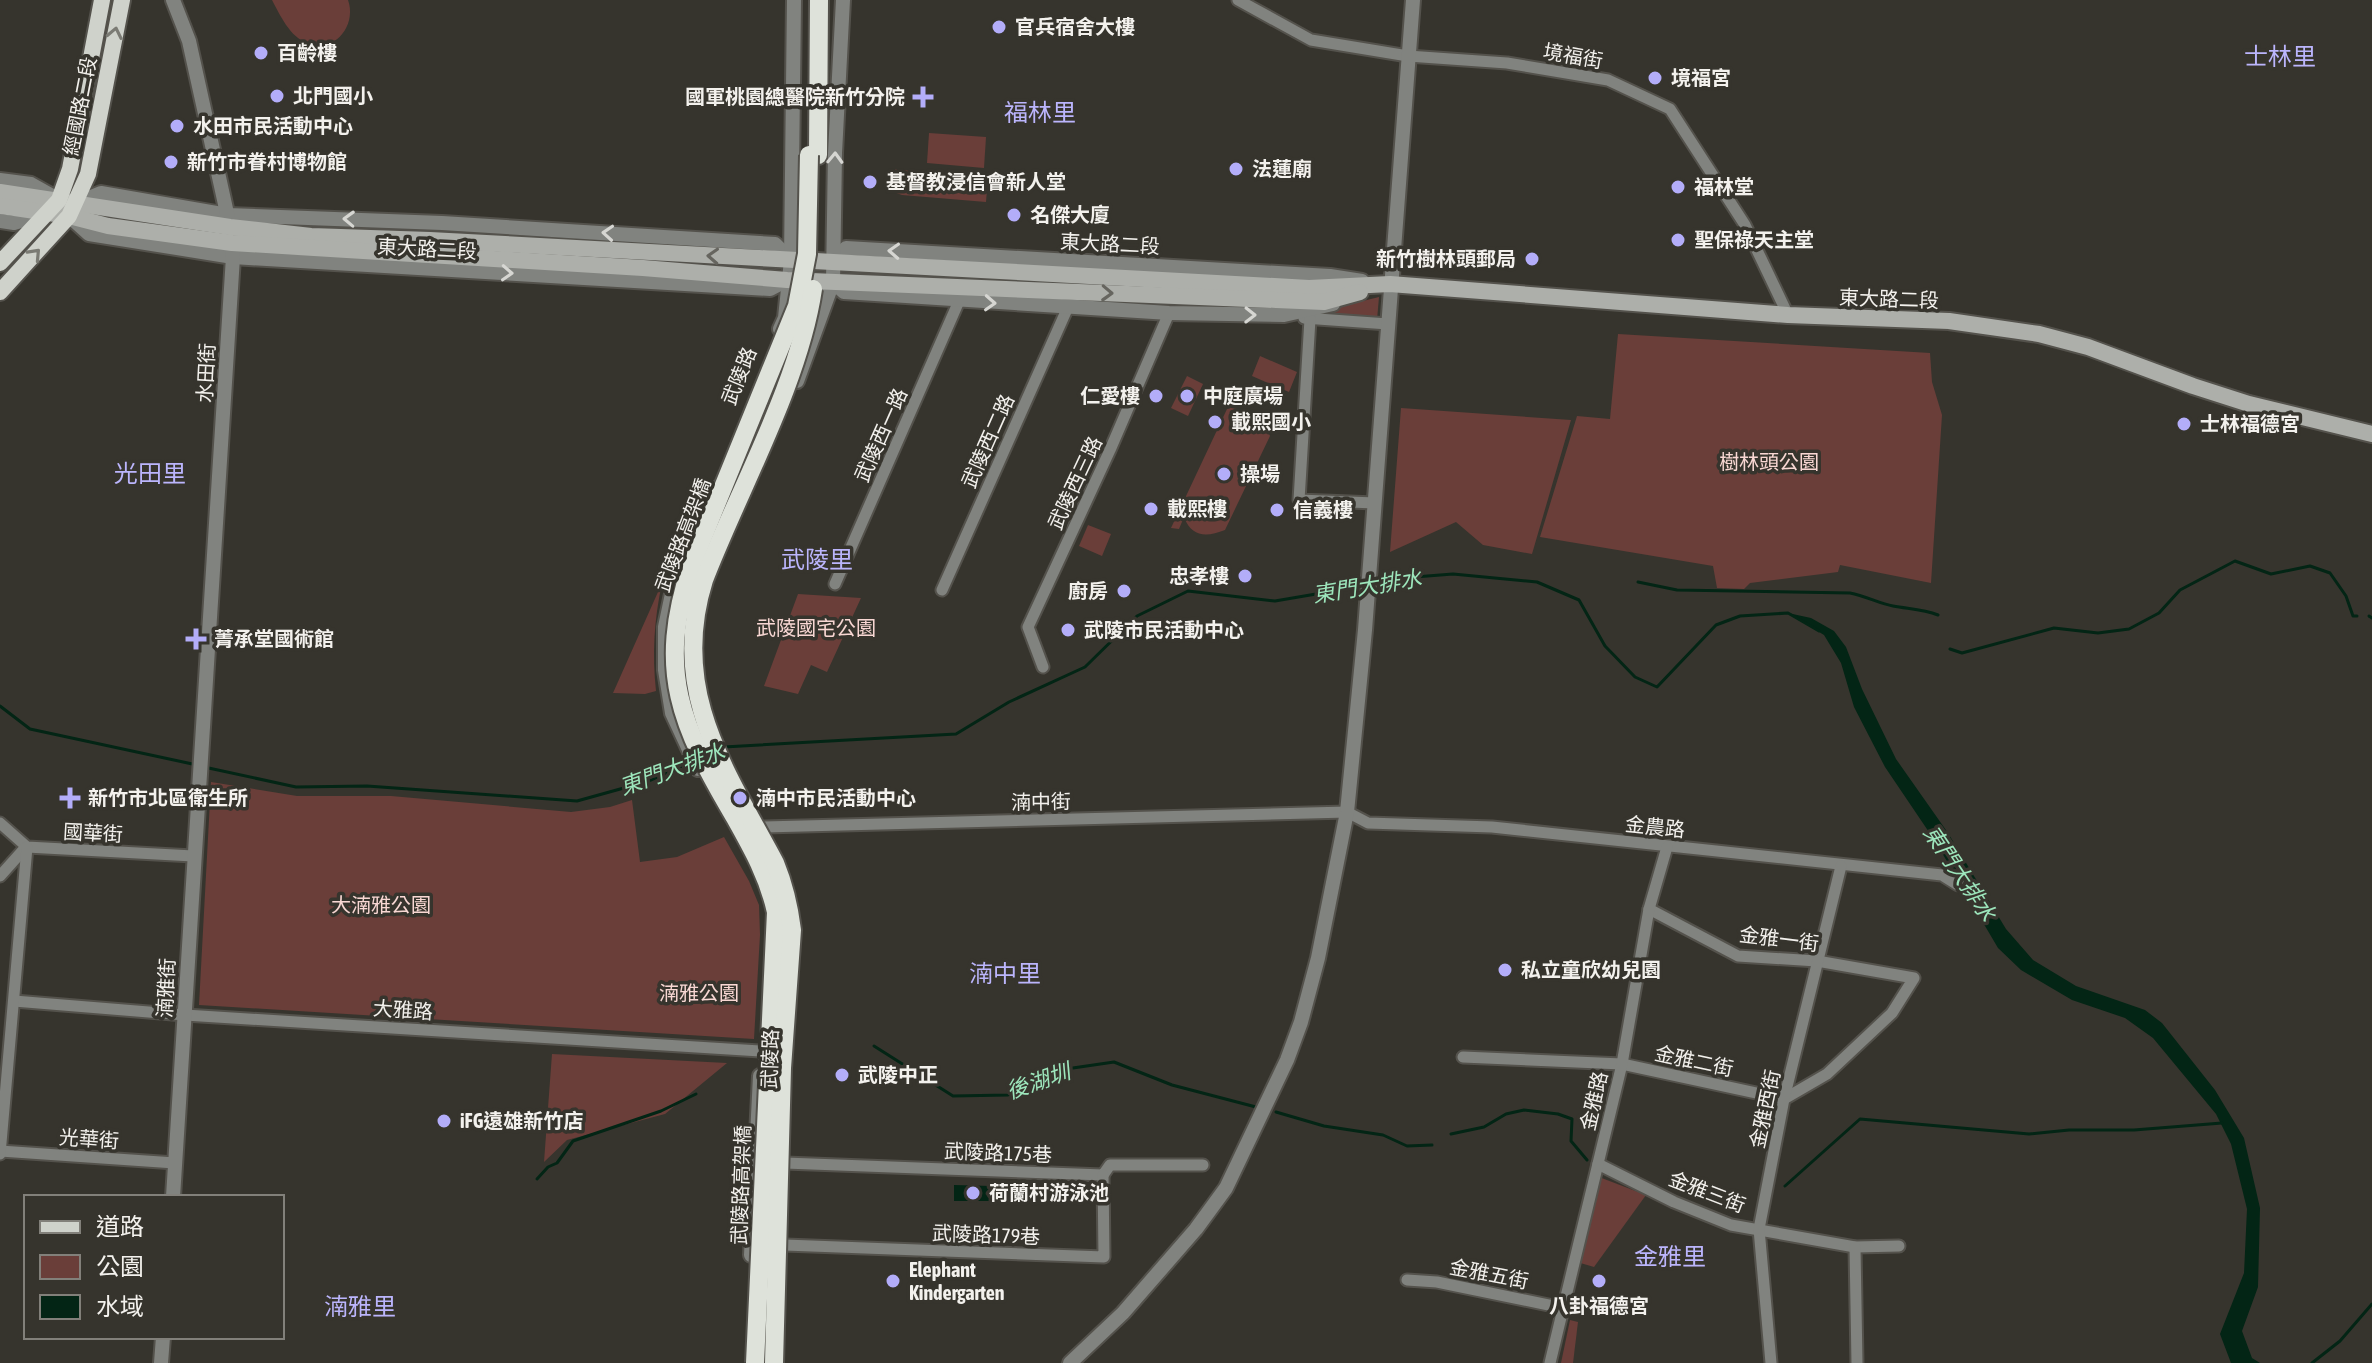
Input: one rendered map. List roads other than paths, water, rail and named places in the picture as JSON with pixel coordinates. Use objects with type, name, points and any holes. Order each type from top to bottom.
[{"type":"highway","name":"武陵路高架橋","points":[[810,0],[813,155]]},
{"type":"highway","name":"武陵路高架橋","points":[[765,1362],[765,1129],[777,933],[772,892],[760,849],[695,746],[682,715],[673,664],[679,605],[691,566],[797,306],[807,254],[819,0]]},
{"type":"highway","points":[[739,429],[740,472]]},
{"type":"highway","points":[[760,849],[700,739],[693,721],[683,653],[688,604],[701,562],[740,472],[775,433]]},
{"type":"highway","points":[[759,1078],[772,1128]]},
{"type":"highway","points":[[765,1362],[772,1128],[776,1107],[789,1079]]},
{"type":"main road","name":"經國路二段","points":[[54,207],[70,169],[102,0]]},
{"type":"main road","name":"經國路二段","points":[[73,210],[88,174],[122,0]]},
{"type":"main road","name":"東大路二段","points":[[0,192],[73,210],[108,226],[787,280],[1324,302],[1390,284]]},
{"type":"main road","name":"東大路二段","points":[[0,206],[54,207]]},
{"type":"main road","points":[[0,263],[54,207]]},
{"type":"main road","points":[[0,292],[73,210]]},
{"type":"main road","name":"東大路二段","points":[[231,236],[430,240],[1309,288],[1390,284],[1788,315],[1949,321],[2039,334],[2088,347],[2249,404],[2372,434]]},
{"type":"street","name":"水田街","points":[[173,0],[189,41],[231,236],[200,781]]},
{"type":"street","name":"武陵路","points":[[765,1362],[785,1245],[789,1055],[798,929],[789,881],[713,780],[676,717],[664,650],[676,575],[785,318],[791,260],[794,0]]},
{"type":"street","points":[[676,717],[711,712],[703,676],[702,650],[709,592],[793,393],[833,282],[835,153],[843,0]]},
{"type":"street","name":"境福街","points":[[1238,0],[1311,40],[1408,56],[1507,63],[1608,80],[1670,109],[1745,225],[1788,315]]},
{"type":"street","points":[[1070,1363],[1123,1313],[1196,1229],[1226,1188],[1261,1118],[1301,1022],[1332,898],[1347,812],[1368,605],[1413,0]]},
{"type":"street","name":"東大路二段","points":[[0,180],[31,184],[54,207],[14,223],[0,221]]},
{"type":"street","name":"東大路二段","points":[[73,210],[101,193],[231,236]]},
{"type":"street","name":"東大路二段","points":[[833,282],[844,292],[959,301],[1169,313],[1284,315],[1388,324]]},
{"type":"street","name":"東大路二段","points":[[1284,315],[1314,310],[1390,284]]},
{"type":"street","name":"武陵西一路","points":[[835,584],[959,301]]},
{"type":"street","name":"武陵西二路","points":[[942,590],[1068,307]]},
{"type":"street","name":"武陵西三路","points":[[1043,667],[1028,627],[1169,313]]},
{"type":"street","points":[[1310,319],[1299,500],[1375,503]]},
{"type":"street","name":"武陵路","points":[[711,712],[718,737],[735,770],[770,920],[759,1078],[765,1362]]},
{"type":"street","name":"湳雅街","points":[[173,1195],[200,781]]},
{"type":"street","name":"湳中街","points":[[750,831],[1347,812]]},
{"type":"street","name":"金農路","points":[[1347,812],[1368,823],[1492,827],[1942,875],[1958,885]]},
{"type":"street","points":[[0,823],[27,847]]},
{"type":"street","points":[[0,876],[27,847]]},
{"type":"street","points":[[0,1152],[27,847]]},
{"type":"street","name":"國華街","points":[[27,847],[193,856]]},
{"type":"street","name":"金雅路","points":[[1550,1363],[1581,1223],[1622,1064],[1649,909],[1667,847]]},
{"type":"street","name":"金雅西街","points":[[1771,1363],[1759,1229],[1784,1099],[1841,866]]},
{"type":"street","name":"金雅一街","points":[[1649,909],[1738,956],[1817,961],[1914,978],[1892,1013],[1827,1074],[1784,1099]]},
{"type":"street","name":"大雅路","points":[[14,1001],[185,1015],[761,1050],[789,1055]]},
{"type":"street","name":"金雅二街","points":[[1463,1057],[1622,1064],[1784,1099]]},
{"type":"street","name":"光華街","points":[[0,1152],[175,1163]]},
{"type":"street","name":"武陵路175巷","points":[[785,1163],[1103,1175],[1110,1165],[1203,1165]]},
{"type":"street","name":"金雅三街","points":[[1598,1164],[1674,1202],[1731,1225],[1855,1247],[1899,1246]]},
{"type":"street","name":"武陵路179巷","points":[[785,1245],[1104,1257],[1103,1175]]},
{"type":"street","points":[[1855,1247],[1857,1363]]},
{"type":"street","name":"金雅五街","points":[[1407,1280],[1437,1282],[1563,1308]]},
{"type":"street","points":[[161,1363],[163,1339]]},
{"type":"water","points":[[1788,613],[1811,618],[1834,631],[1846,647],[1862,689],[1896,759],[1948,833],[2006,929],[2033,960],[2076,986],[2145,1010],[2162,1023],[2215,1090],[2244,1138],[2260,1208],[2258,1287],[2242,1331],[2252,1358],[2260,1363],[2231,1363],[2220,1334],[2244,1273],[2247,1209],[2231,1144],[2216,1114],[2153,1038],[2125,1018],[2072,1000],[2021,970],[1998,948],[1935,841],[1885,767],[1854,707],[1841,663],[1824,635]]},
{"type":"water","name":"荷蘭村游泳池","points":[[954,1185],[991,1186],[991,1201],[954,1201]]},
{"type":"waterway","points":[[1950,649],[1962,653],[2054,628],[2098,633],[2129,629],[2159,613],[2180,590],[2235,561],[2271,574],[2310,566],[2330,573],[2346,596],[2353,616],[2357,616]]},
{"type":"waterway","name":"東門大排水","points":[[1374,584],[1402,578],[1453,574],[1537,582],[1579,600],[1605,646],[1635,677],[1657,687],[1716,625],[1740,616],[1788,613],[1819,631]]},
{"type":"waterway","points":[[1638,582],[1677,590],[1850,593],[1888,605],[1938,615]]},
{"type":"waterway","name":"東門大排水","points":[[724,747],[956,734],[1009,702],[1085,667],[1137,616],[1188,591],[1275,601],[1363,586]]},
{"type":"waterway","name":"東門大排水","points":[[0,706],[30,729],[197,765]]},
{"type":"waterway","name":"東門大排水","points":[[204,767],[296,787],[367,786],[577,801],[649,781],[691,762]]},
{"type":"waterway","name":"後湖圳","points":[[874,1046],[953,1096],[1008,1095],[1066,1069],[1114,1062],[1172,1085],[1256,1107]]},
{"type":"waterway","name":"後湖圳","points":[[537,1179],[548,1167],[557,1163],[573,1141],[661,1111],[696,1094]]},
{"type":"waterway","name":"後湖圳","points":[[1451,1134],[1484,1127],[1506,1114],[1524,1110],[1558,1114],[1572,1119],[1571,1141],[1587,1160]]},
{"type":"waterway","name":"後湖圳","points":[[1276,1112],[1324,1126],[1383,1135],[1407,1146],[1432,1145]]},
{"type":"waterway","points":[[1785,1186],[1860,1119],[2029,1134],[2222,1123]]},
{"type":"waterway","points":[[2312,1363],[2340,1341],[2372,1304]]},
{"type":"place","name":"官兵宿舍大樓","points":[[999,27]]},
{"type":"place","name":"百齡樓","points":[[261,53]]},
{"type":"place","name":"境福宮","points":[[1655,78]]},
{"type":"place","name":"北門國小","points":[[277,96]]},
{"type":"place","name":"國軍桃園總醫院新竹分院","points":[[923,97]]},
{"type":"place","name":"水田市民活動中心","points":[[177,126]]},
{"type":"place","name":"新竹市眷村博物館","points":[[171,162]]},
{"type":"place","name":"法蓮廟","points":[[1236,169]]},
{"type":"place","name":"基督教浸信會新人堂","points":[[870,182]]},
{"type":"place","name":"福林堂","points":[[1678,187]]},
{"type":"place","name":"名傑大廈","points":[[1014,215]]},
{"type":"place","name":"聖保祿天主堂","points":[[1678,240]]},
{"type":"place","name":"新竹樹林頭郵局","points":[[1532,259]]},
{"type":"place","name":"仁愛樓","points":[[1156,396]]},
{"type":"place","name":"中庭廣場","points":[[1187,396]]},
{"type":"place","name":"載熙國小","points":[[1215,422]]},
{"type":"place","name":"士林福德宮","points":[[2184,424]]},
{"type":"place","name":"操場","points":[[1224,474]]},
{"type":"place","name":"載熙樓","points":[[1151,509]]},
{"type":"place","name":"信義樓","points":[[1277,510]]},
{"type":"place","name":"忠孝樓","points":[[1245,576]]},
{"type":"place","name":"廚房","points":[[1124,591]]},
{"type":"place","name":"武陵市民活動中心","points":[[1068,630]]},
{"type":"place","name":"菁承堂國術館","points":[[196,639]]},
{"type":"place","name":"新竹市北區衛生所","points":[[70,798]]},
{"type":"place","name":"湳中市民活動中心","points":[[740,798]]},
{"type":"place","name":"私立童欣幼兒園","points":[[1505,970]]},
{"type":"place","name":"武陵中正","points":[[842,1075]]},
{"type":"place","name":"iFG遠雄新竹店","points":[[444,1121]]},
{"type":"place","name":"荷蘭村游泳池","points":[[973,1193]]},
{"type":"place","name":"Elephant Kindergarten","points":[[893,1281]]},
{"type":"place","name":"八卦福德宮","points":[[1599,1281]]},
{"type":"district","name":"士林里","points":[[2280,57]]},
{"type":"district","name":"福林里","points":[[1040,113]]},
{"type":"district","name":"光田里","points":[[150,474]]},
{"type":"district","name":"武陵里","points":[[817,560]]},
{"type":"district","name":"湳中里","points":[[1005,974]]},
{"type":"district","name":"金雅里","points":[[1670,1257]]},
{"type":"district","name":"湳雅里","points":[[360,1307]]},
{"type":"park label","name":"樹林頭公園","points":[[1769,462]]},
{"type":"park label","name":"武陵國宅公園","points":[[816,628]]},
{"type":"park label","name":"大湳雅公園","points":[[381,905]]},
{"type":"park label","name":"湳雅公園","points":[[699,993]]}]
